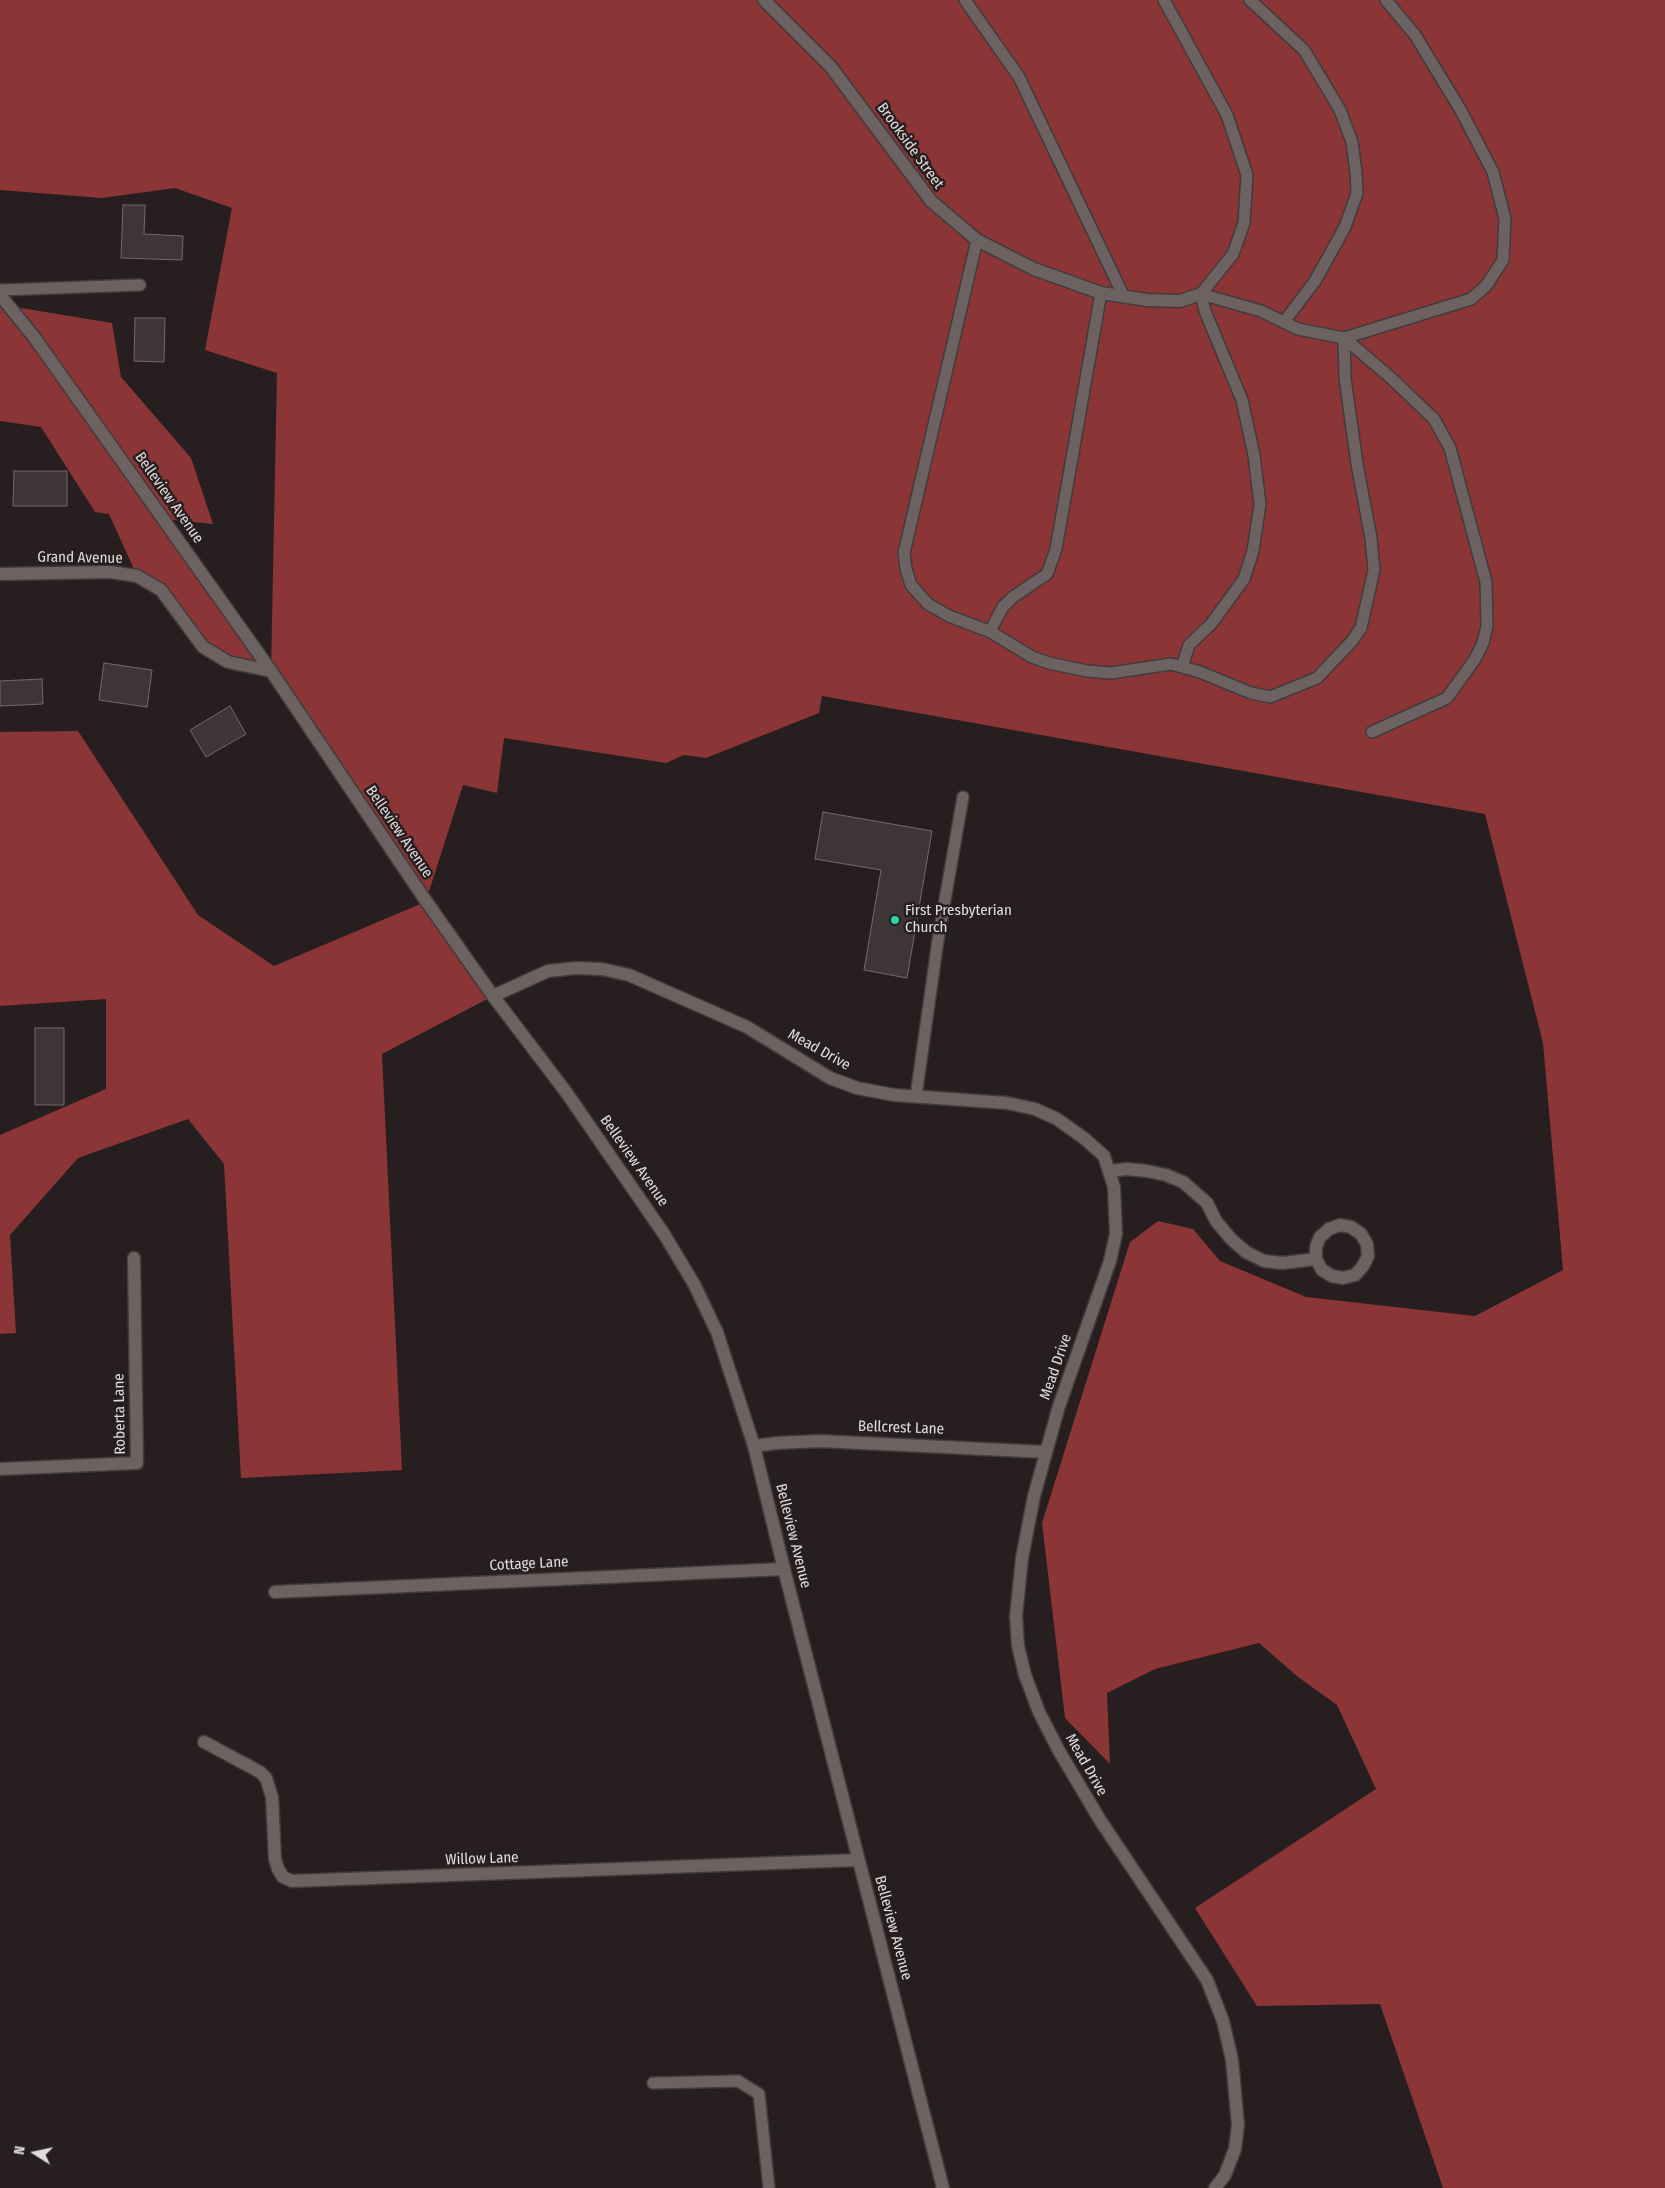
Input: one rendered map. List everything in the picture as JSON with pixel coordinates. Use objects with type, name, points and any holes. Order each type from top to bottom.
[{"type":"street","name":"Brookside Street","points":[[764,0],[831,67],[931,202],[977,240],[1034,269],[1101,293],[1147,300],[1180,301],[1202,294]]},
{"type":"street","name":"Belleview Avenue","points":[[0,294],[34,337],[271,671],[426,901],[493,996],[572,1100],[664,1234],[694,1284],[717,1332],[754,1446],[943,2188]]},
{"type":"street","name":"Grand Avenue","points":[[0,574],[110,572],[137,576],[161,590],[203,647],[228,662],[271,671]]},
{"type":"street","name":"Mead Drive","points":[[493,996],[548,972],[576,968],[602,969],[629,975],[747,1027],[830,1078],[857,1088],[894,1095],[1007,1103],[1035,1109],[1057,1119],[1085,1139],[1104,1156],[1114,1187],[1116,1234],[1110,1261],[1060,1406],[1034,1496],[1022,1558],[1016,1616],[1018,1646],[1025,1675],[1039,1712],[1058,1751],[1100,1820],[1207,1980],[1223,2021],[1232,2060],[1238,2125],[1235,2149],[1225,2175],[1215,2188]]},
{"type":"street","points":[[1109,1171],[1127,1168],[1166,1175],[1184,1182],[1207,1203],[1216,1221],[1231,1239],[1246,1252],[1264,1261],[1283,1263],[1316,1259]]},
{"type":"street","points":[[1340,1225],[1351,1227],[1361,1234],[1367,1244],[1368,1256],[1363,1266],[1355,1274],[1343,1278],[1332,1276],[1322,1270],[1316,1259],[1316,1248],[1320,1237],[1329,1229],[1340,1225]]},
{"type":"street","name":"Roberta Lane","points":[[0,1469],[137,1463],[134,1258]]},
{"type":"street","name":"Bellcrest Lane","points":[[754,1446],[820,1441],[1046,1452]]},
{"type":"street","name":"Cottage Lane","points":[[275,1592],[784,1569]]},
{"type":"street","name":"Willow Lane","points":[[204,1742],[260,1772],[266,1778],[272,1797],[275,1860],[283,1877],[292,1881],[858,1860]]},
{"type":"lane","points":[[965,0],[1019,77],[1124,297]]},
{"type":"lane","points":[[1164,0],[1227,115],[1247,175],[1244,223],[1233,254],[1202,294],[1205,312],[1242,400],[1254,455],[1260,504],[1253,551],[1244,579],[1211,624],[1189,645],[1182,667]]},
{"type":"lane","points":[[1250,0],[1304,50],[1340,110],[1352,142],[1356,172],[1357,193],[1345,228],[1315,281],[1284,322]]},
{"type":"lane","points":[[1202,294],[1261,311],[1298,329],[1344,338],[1471,299],[1486,286],[1503,260],[1505,219],[1494,172],[1460,109],[1415,35],[1386,0]]},
{"type":"lane","points":[[977,240],[904,553],[911,585],[928,604],[949,616],[990,631],[1032,657],[1087,671],[1111,673],[1170,664],[1251,693],[1270,697],[1317,678],[1352,641],[1361,628],[1374,570],[1371,538],[1357,464],[1345,378],[1344,338]]},
{"type":"lane","points":[[0,290],[140,285]]},
{"type":"lane","points":[[990,631],[1003,607],[1013,597],[1046,574],[1056,549],[1101,293]]},
{"type":"lane","points":[[1344,338],[1390,376],[1434,419],[1450,448],[1486,582],[1487,626],[1483,643],[1475,660],[1447,698],[1372,732]]},
{"type":"lane","points":[[916,1096],[938,940],[964,797]]},
{"type":"lane","points":[[653,2083],[738,2081],[759,2094],[769,2188]]},
{"type":"shaded area","points":[[0,0],[1665,0],[1665,2188],[1443,2188],[1380,2004],[1257,2006],[1195,1908],[1376,1789],[1337,1705],[1298,1677],[1259,1643],[1155,1669],[1107,1693],[1110,1764],[1065,1718],[1042,1523],[1130,1242],[1158,1221],[1193,1229],[1220,1261],[1306,1297],[1475,1316],[1563,1270],[1543,1043],[1485,814],[822,696],[819,713],[706,758],[684,755],[666,763],[504,738],[497,793],[463,785],[426,901],[493,996],[382,1054],[402,1470],[241,1478],[224,1164],[188,1119],[78,1158],[10,1235],[16,1333],[0,1334],[0,1135],[106,1089],[106,999],[0,1006],[0,732],[78,731],[198,915],[274,966],[425,902],[271,671],[203,647],[161,590],[137,576],[109,514],[95,512],[41,427],[0,421],[0,295],[9,306],[112,323],[121,377],[191,458],[213,524],[164,519],[271,670],[277,373],[205,350],[232,208],[175,188],[102,198],[0,190]]},
{"type":"building","points":[[123,205],[145,205],[144,234],[183,236],[182,260],[121,258]]},
{"type":"building","points":[[135,318],[165,318],[164,362],[134,361]]},
{"type":"building","points":[[14,471],[67,471],[67,506],[13,506]]},
{"type":"building","points":[[104,663],[152,670],[147,707],[99,700]]},
{"type":"building","points":[[42,679],[43,704],[0,706],[0,681]]},
{"type":"building","points":[[230,706],[246,734],[206,757],[190,730]]},
{"type":"building","name":"First Presbyterian Church","points":[[823,812],[932,831],[907,978],[864,970],[881,870],[815,859]]},
{"type":"building","points":[[35,1028],[64,1028],[64,1105],[35,1105]]},
{"type":"place","name":"First Presbyterian Church","points":[[895,920]]}]
